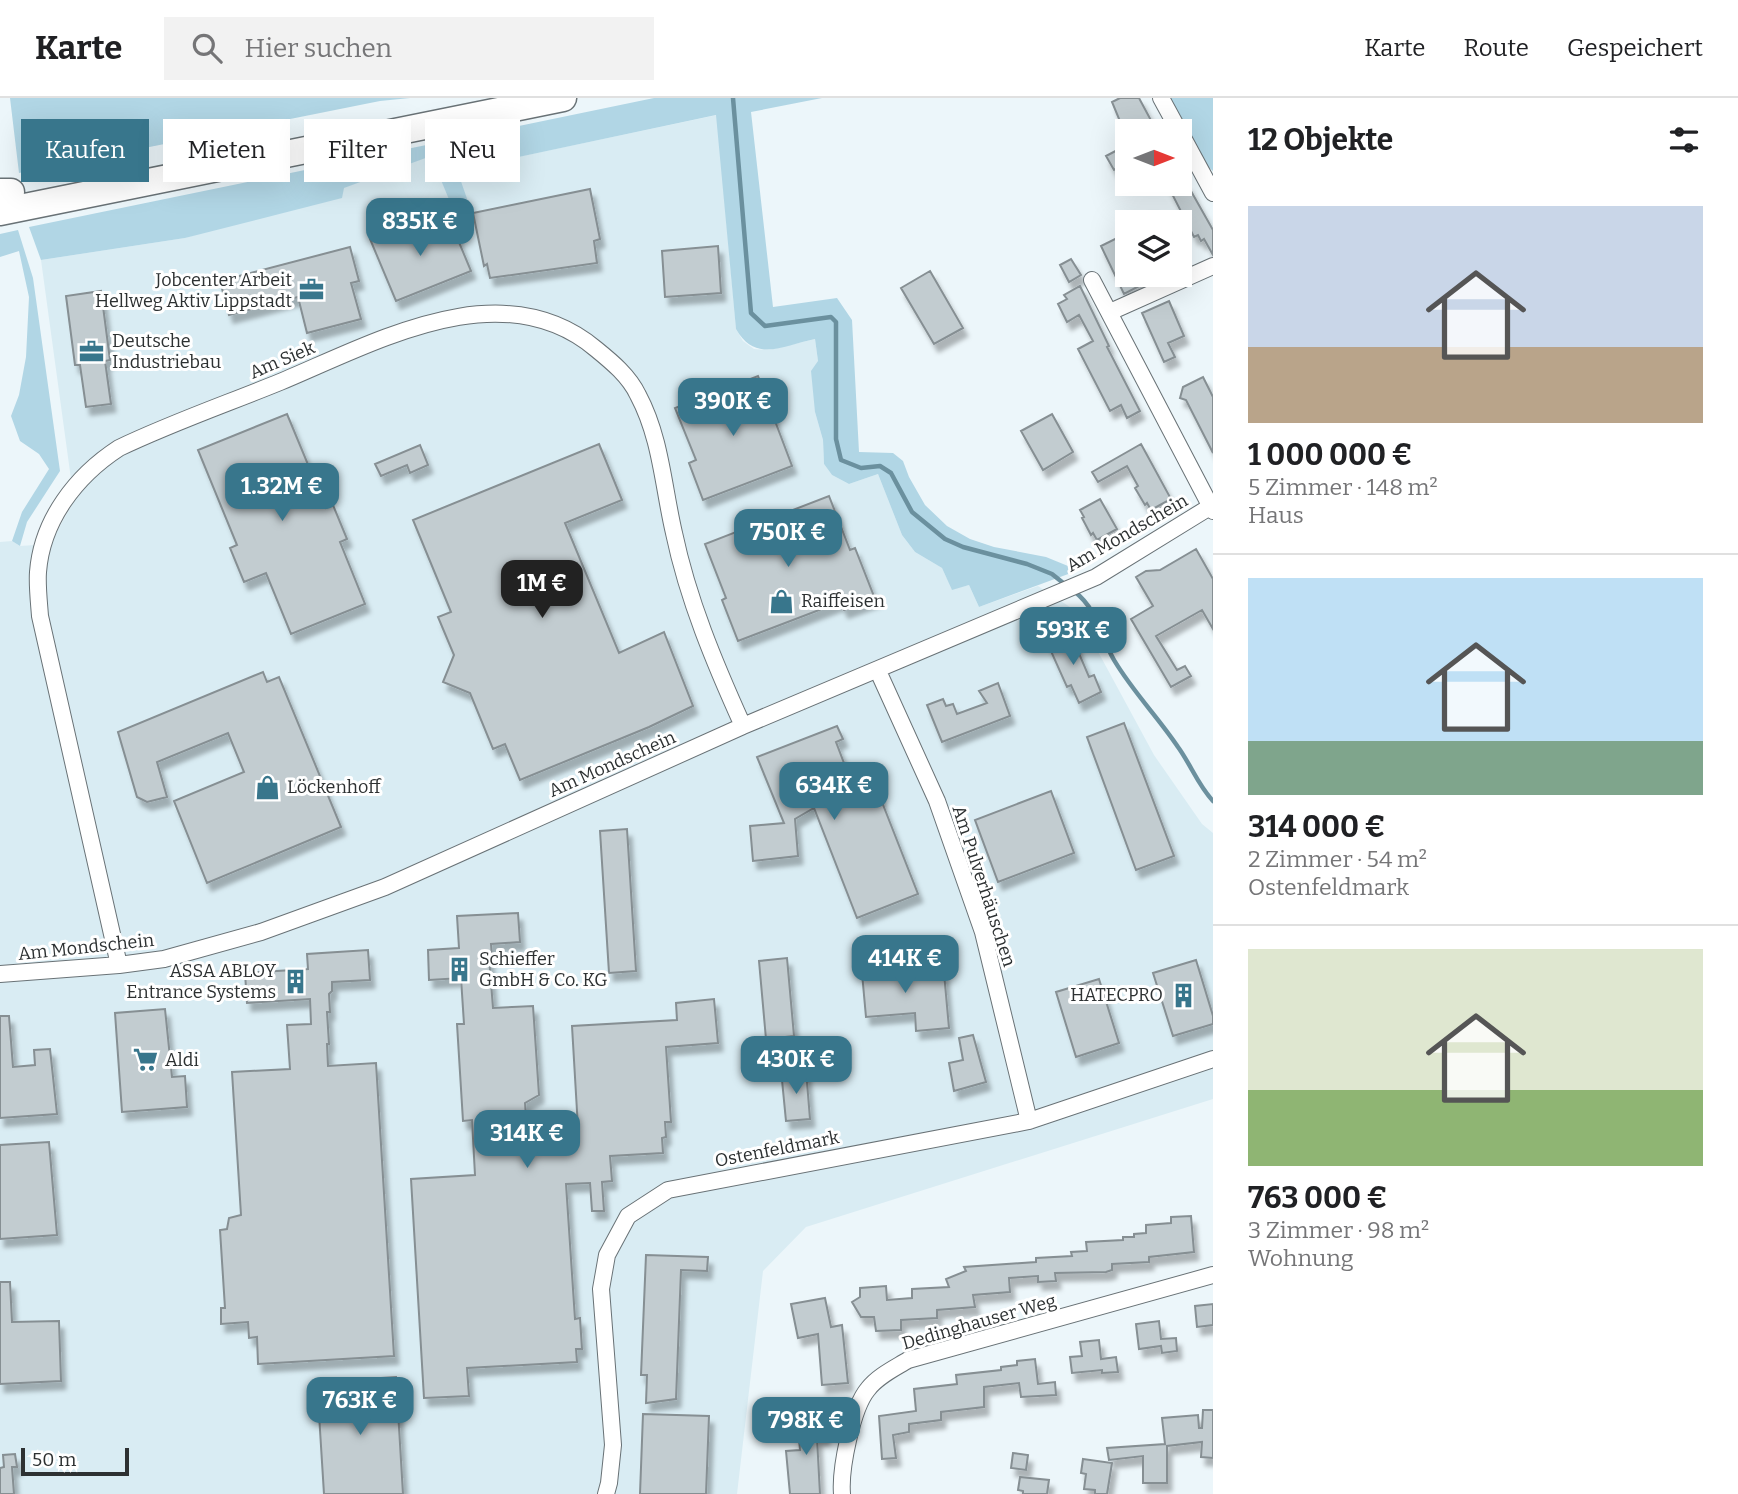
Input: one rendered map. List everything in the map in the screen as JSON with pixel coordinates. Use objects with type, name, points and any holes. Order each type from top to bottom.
[{"type":"highway","points":[[9,202],[480,98]]},
{"type":"highway","points":[[9,202],[563,98]]},
{"type":"street","points":[[1161,98],[1172,119]]},
{"type":"street","points":[[1192,155],[1213,193]]},
{"type":"street","points":[[1110,312],[1213,266]]},
{"type":"street","points":[[1092,280],[1212,507]]},
{"type":"street","name":"Am Siek","points":[[119,965],[40,616],[38,573],[43,546],[56,512],[78,482],[100,460],[118,448],[394,334],[444,318],[491,312],[535,316],[581,336],[616,365],[638,393],[655,434],[674,534],[687,582],[713,658],[743,726]]},
{"type":"street","name":"Am Mondschein","points":[[0,974],[119,965],[164,958],[261,932],[388,886],[743,726],[1096,577],[1212,507]]},
{"type":"street","name":"Am Pulverhäuschen","points":[[878,671],[937,801],[983,932],[1029,1121]]},
{"type":"street","name":"Ostenfeldmark","points":[[606,1494],[610,1483],[613,1445],[601,1289],[607,1255],[628,1216],[668,1190],[1029,1121],[1213,1059]]},
{"type":"street","name":"Dedinghauser Weg","points":[[842,1494],[841,1479],[855,1417],[867,1389],[908,1360],[1213,1275]]},
{"type":"shaded area","points":[[10,98],[410,98],[380,101],[290,119],[163,119],[163,144],[149,147],[149,119],[21,119],[19,173]]},
{"type":"shaded area","points":[[654,98],[822,98],[751,112],[773,307],[837,298],[852,320],[859,452],[893,453],[903,461],[925,505],[947,526],[970,539],[994,547],[1046,557],[1068,566],[1071,573],[979,607],[969,585],[952,590],[942,568],[915,552],[902,535],[878,474],[849,484],[832,475],[824,464],[823,440],[815,412],[811,371],[818,361],[815,339],[782,348],[762,349],[744,340],[736,329],[716,115],[520,157],[520,126]]},
{"type":"shaded area","points":[[1169,98],[1213,98],[1213,171],[1207,166],[1192,139],[1192,119],[1181,119]]},
{"type":"shaded area","points":[[717,115],[736,329],[743,341],[754,349],[769,350],[815,339],[818,361],[815,412],[823,440],[824,464],[832,475],[849,484],[878,474],[902,535],[915,552],[942,568],[952,589],[969,585],[979,607],[1038,586],[1076,611],[1154,755],[1202,824],[1213,833],[1213,1099],[806,1227],[763,1271],[737,1494],[0,1494],[0,542],[12,541],[20,546],[50,544],[74,501],[41,260],[185,238],[359,182],[411,182],[411,162],[425,157],[425,182],[442,182],[455,214],[471,210],[460,182],[520,182],[520,157]]},
{"type":"shaded area","points":[[425,145],[425,158],[411,163],[411,148]]},
{"type":"shaded area","points":[[304,170],[304,182],[360,182],[344,188],[342,198],[185,238],[41,260],[29,227],[247,182],[290,182],[290,173]]},
{"type":"shaded area","points":[[442,182],[461,182],[471,210],[455,214]]},
{"type":"shaded area","points":[[18,230],[33,278],[60,471],[27,522],[20,546],[12,541],[22,512],[49,469],[39,454],[20,441],[11,416],[19,395],[26,357],[29,297],[19,251],[0,257],[0,234]]},
{"type":"building","points":[[1120,98],[1139,98],[1150,119],[1119,119],[1112,102]]},
{"type":"building","points":[[1115,151],[1115,169],[1114,170],[1106,156]]},
{"type":"building","points":[[590,189],[600,239],[594,241],[597,263],[490,278],[487,264],[484,266],[473,213]]},
{"type":"building","points":[[1192,193],[1213,230],[1213,255],[1204,239],[1201,241],[1198,235],[1194,237],[1192,233],[1192,210],[1180,210],[1173,196],[1192,196]]},
{"type":"building","points":[[448,216],[471,271],[396,301],[370,239],[398,227],[402,236]]},
{"type":"building","points":[[1115,239],[1115,275],[1101,246]]},
{"type":"building","points":[[718,246],[721,293],[665,297],[662,251]]},
{"type":"building","points":[[350,247],[359,281],[351,283],[361,319],[307,333],[298,297],[229,315],[220,281]]},
{"type":"building","points":[[1071,259],[1081,275],[1069,282],[1060,265]]},
{"type":"building","points":[[930,271],[963,328],[934,344],[901,288]]},
{"type":"building","points":[[1080,286],[1140,411],[1127,418],[1121,405],[1110,411],[1078,349],[1093,341],[1079,315],[1067,322],[1058,304],[1067,299],[1064,295]]},
{"type":"building","points":[[1121,287],[1137,287],[1124,294]]},
{"type":"building","points":[[101,291],[110,360],[105,361],[111,404],[86,407],[80,365],[75,365],[66,296]]},
{"type":"building","points":[[1169,301],[1184,336],[1168,343],[1175,357],[1164,362],[1142,313]]},
{"type":"building","points":[[758,376],[792,466],[703,500],[689,463],[696,460],[675,408]]},
{"type":"building","points":[[1203,377],[1213,397],[1213,453],[1186,400],[1180,398],[1183,387]]},
{"type":"building","points":[[287,414],[326,508],[333,505],[347,539],[340,542],[365,604],[291,634],[266,573],[244,582],[230,548],[237,545],[198,450]]},
{"type":"building","points":[[1052,414],[1073,452],[1043,470],[1021,431]]},
{"type":"building","points":[[599,444],[622,500],[565,523],[619,653],[664,632],[693,706],[520,780],[505,744],[493,749],[470,693],[443,682],[454,655],[438,617],[451,612],[413,520]]},
{"type":"building","points":[[1141,444],[1171,499],[1151,510],[1135,488],[1138,486],[1127,466],[1098,482],[1092,472]]},
{"type":"building","points":[[420,445],[428,465],[410,473],[407,465],[381,476],[375,464]]},
{"type":"building","points":[[829,496],[850,550],[855,548],[875,599],[844,610],[840,602],[738,641],[722,600],[726,598],[705,544]]},
{"type":"building","points":[[1100,499],[1117,529],[1097,540],[1093,533],[1091,535],[1080,510]]},
{"type":"building","points":[[1196,549],[1213,579],[1213,629],[1202,610],[1156,636],[1177,670],[1185,666],[1191,676],[1171,687],[1131,619],[1153,606],[1136,577],[1146,571],[1160,570]]},
{"type":"building","points":[[1069,630],[1089,677],[1094,675],[1101,692],[1079,703],[1071,685],[1067,687],[1046,640]]},
{"type":"building","name":"Löckenhoff","points":[[263,672],[267,682],[279,677],[341,827],[207,883],[174,801],[244,772],[228,733],[157,762],[167,797],[147,802],[137,797],[118,732]]},
{"type":"building","points":[[998,683],[1010,716],[942,742],[927,705],[943,699],[946,706],[953,704],[957,714],[987,703],[979,691]]},
{"type":"building","points":[[1124,723],[1174,856],[1136,870],[1087,737]]},
{"type":"building","points":[[837,726],[843,739],[836,742],[858,800],[878,792],[918,894],[857,918],[814,808],[795,819],[798,856],[753,861],[750,826],[784,823],[757,757]]},
{"type":"building","points":[[1051,791],[1074,853],[998,882],[975,820]]},
{"type":"building","points":[[627,829],[636,971],[609,973],[600,831]]},
{"type":"building","points":[[518,913],[520,942],[491,944],[492,957],[489,957],[493,1008],[533,1006],[539,1095],[525,1103],[527,1131],[578,1128],[572,1026],[677,1020],[676,1003],[714,999],[718,1043],[666,1047],[671,1122],[665,1122],[663,1153],[610,1156],[612,1181],[602,1182],[604,1211],[592,1211],[590,1183],[566,1184],[575,1319],[580,1318],[582,1349],[576,1349],[577,1362],[467,1368],[469,1396],[424,1398],[411,1179],[475,1175],[472,1120],[463,1121],[457,1024],[464,1024],[461,978],[429,980],[428,950],[459,948],[457,916]]},
{"type":"building","points":[[368,950],[370,980],[332,982],[332,991],[329,994],[330,1012],[327,1012],[328,1066],[376,1063],[394,1356],[258,1364],[257,1337],[249,1338],[248,1322],[221,1324],[221,1308],[225,1308],[220,1230],[227,1229],[229,1218],[241,1215],[232,1072],[290,1069],[287,1025],[311,1024],[310,999],[247,1003],[245,973],[308,969],[307,954]]},
{"type":"building","points":[[787,958],[794,1036],[786,1037],[786,1045],[775,1046],[775,1038],[766,1039],[759,961]]},
{"type":"building","points":[[894,959],[896,978],[944,973],[949,1028],[916,1031],[915,1013],[866,1017],[861,962]]},
{"type":"building","name":"HATECPRO","points":[[1196,960],[1213,1024],[1173,1036],[1153,973]]},
{"type":"building","points":[[1099,979],[1119,1043],[1076,1057],[1056,992]]},
{"type":"building","name":"Aldi","points":[[165,1009],[172,1077],[185,1076],[187,1107],[122,1112],[115,1013]]},
{"type":"building","points":[[0,1016],[9,1016],[13,1067],[35,1065],[34,1050],[50,1049],[57,1114],[0,1118]]},
{"type":"building","points":[[973,1035],[986,1082],[954,1091],[949,1063],[963,1060],[959,1038]]},
{"type":"building","points":[[806,1070],[810,1119],[786,1121],[782,1080],[787,1079],[787,1071]]},
{"type":"building","points":[[49,1142],[57,1235],[0,1239],[0,1145]]},
{"type":"building","points":[[1191,1216],[1194,1252],[1149,1257],[1149,1262],[1112,1264],[1112,1270],[1106,1272],[1055,1273],[1056,1281],[1038,1282],[1038,1276],[1009,1278],[1010,1292],[973,1295],[975,1307],[937,1310],[937,1318],[901,1320],[901,1330],[876,1331],[874,1317],[861,1317],[852,1302],[860,1297],[860,1288],[886,1286],[887,1300],[912,1298],[912,1289],[949,1287],[946,1279],[966,1271],[964,1267],[1036,1262],[1036,1258],[1072,1256],[1071,1252],[1087,1251],[1086,1242],[1123,1240],[1123,1237],[1146,1233],[1146,1225],[1171,1223],[1171,1217]]},
{"type":"building","points":[[646,1255],[708,1257],[707,1271],[681,1270],[676,1399],[646,1403],[647,1375],[641,1375]]},
{"type":"building","points":[[0,1282],[10,1282],[12,1322],[59,1321],[61,1381],[0,1384]]},
{"type":"building","points":[[825,1298],[831,1327],[842,1325],[848,1383],[822,1385],[818,1334],[798,1338],[791,1304]]},
{"type":"building","points":[[1213,1304],[1213,1325],[1197,1327],[1195,1306]]},
{"type":"building","points":[[1159,1321],[1161,1339],[1176,1338],[1177,1351],[1162,1353],[1161,1346],[1139,1349],[1136,1324]]},
{"type":"building","points":[[1099,1340],[1101,1359],[1116,1357],[1118,1372],[1102,1373],[1102,1370],[1072,1373],[1070,1357],[1082,1356],[1080,1342]]},
{"type":"building","points":[[1035,1359],[1038,1384],[1055,1382],[1056,1395],[1021,1397],[1019,1383],[984,1387],[984,1407],[941,1412],[941,1420],[909,1424],[909,1432],[893,1435],[896,1458],[882,1459],[879,1416],[916,1411],[914,1389],[957,1384],[956,1375],[1001,1370],[1001,1367],[1017,1365],[1017,1361]]},
{"type":"building","points":[[396,1377],[403,1494],[324,1494],[317,1382]]},
{"type":"building","points":[[1203,1410],[1213,1410],[1213,1458],[1201,1457],[1202,1442],[1167,1446],[1167,1483],[1143,1483],[1143,1456],[1109,1460],[1107,1448],[1165,1444],[1162,1418],[1198,1415],[1199,1428],[1202,1428]]},
{"type":"building","points":[[643,1414],[709,1416],[706,1494],[640,1494]]},
{"type":"building","points":[[825,1416],[825,1437],[817,1438],[820,1494],[790,1494],[786,1451],[800,1450],[797,1418]]},
{"type":"building","points":[[1013,1453],[1028,1455],[1026,1470],[1011,1468]]},
{"type":"building","points":[[15,1454],[17,1467],[12,1467],[14,1494],[0,1494],[3,1455]]},
{"type":"building","points":[[1083,1459],[1112,1463],[1107,1494],[1095,1494],[1095,1490],[1084,1489],[1086,1474],[1081,1473]]},
{"type":"building","points":[[1020,1477],[1049,1480],[1047,1494],[1023,1494],[1023,1491],[1018,1490]]},
{"type":"waterway","points":[[733,98],[751,313],[765,326],[831,317],[836,322],[836,439],[841,460],[861,468],[880,466],[891,473],[912,512],[945,539],[963,547],[1027,564],[1052,574],[1067,586]]},
{"type":"waterway","points":[[1074,591],[1094,615],[1121,672],[1183,754],[1213,801]]},
{"type":"place","name":"Jobcenter Arbeit Hellweg Aktiv Lippstadt","points":[[312,290]]},
{"type":"place","name":"Deutsche Industriebau","points":[[92,351]]},
{"type":"place","name":"Raiffeisen","points":[[781,601]]},
{"type":"place","name":"Löckenhoff","points":[[267,787]]},
{"type":"place","name":"Schieffer GmbH & Co. KG","points":[[459,969]]},
{"type":"place","name":"ASSA ABLOY Entrance Systems","points":[[296,981]]},
{"type":"place","name":"HATECPRO","points":[[1183,995]]},
{"type":"place","name":"Aldi","points":[[145,1060]]}]
